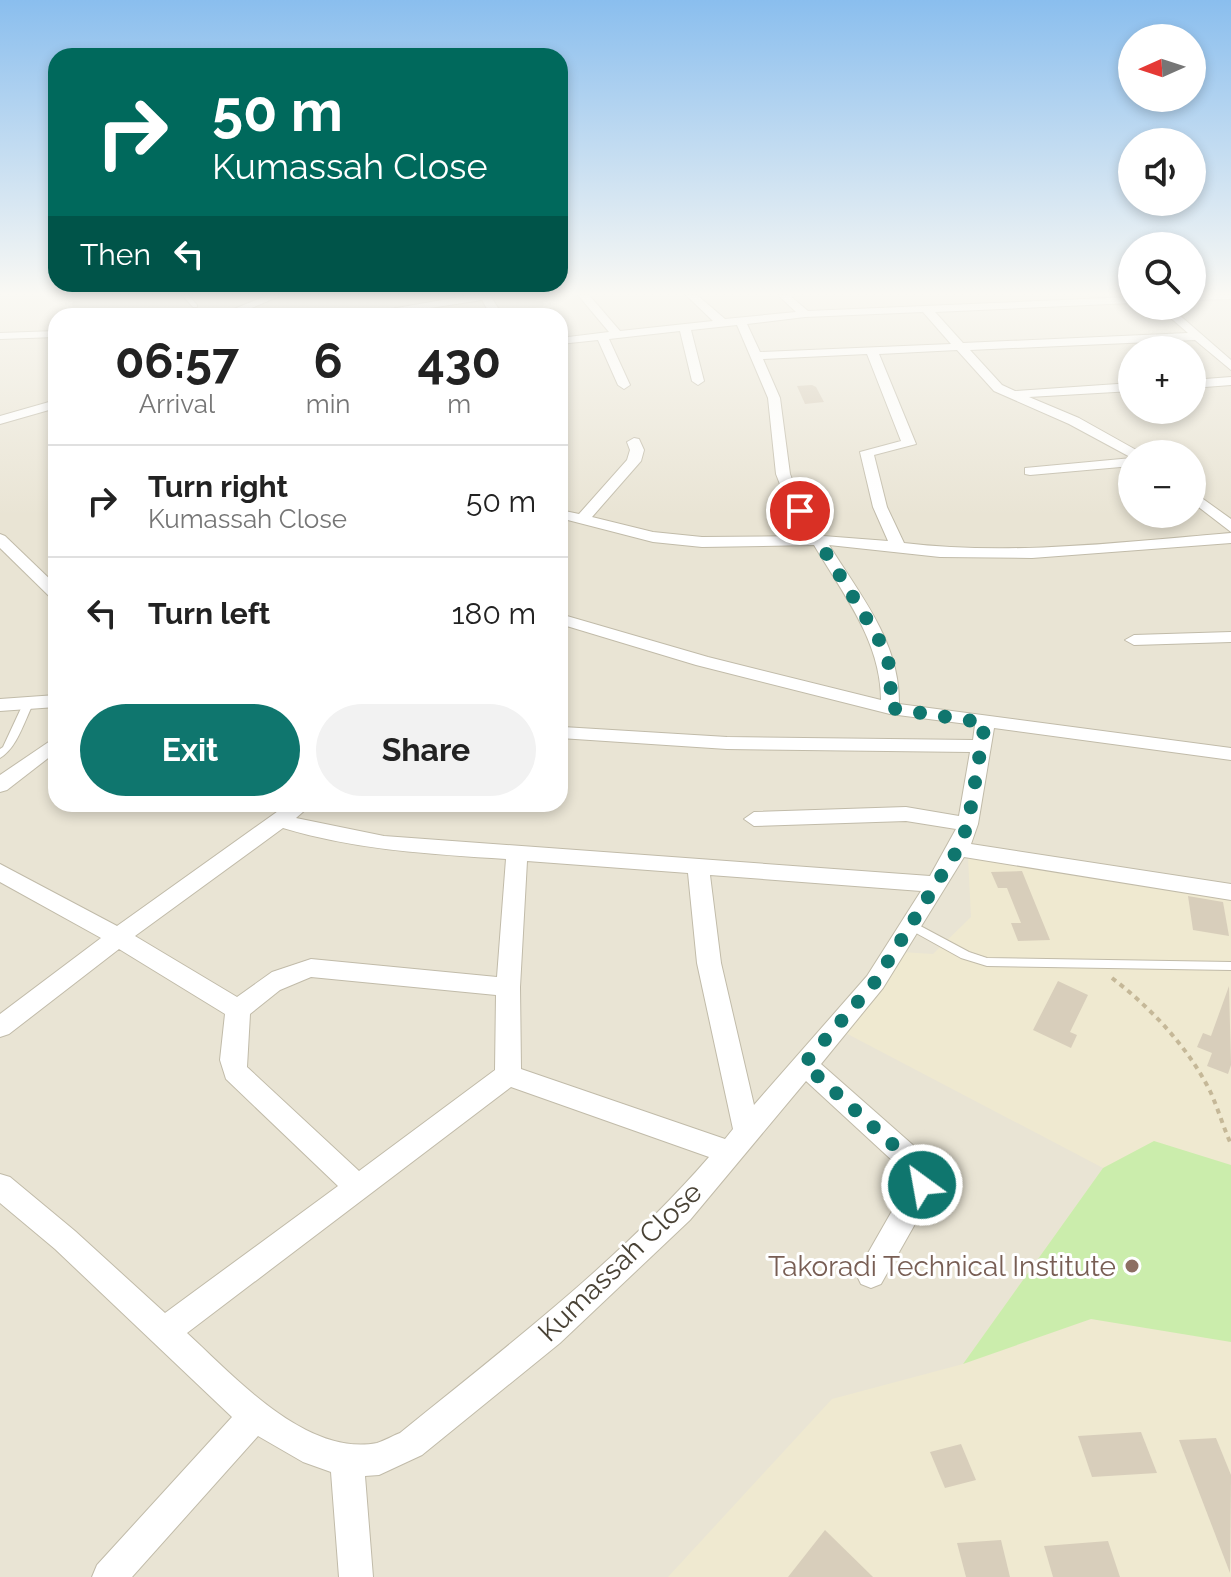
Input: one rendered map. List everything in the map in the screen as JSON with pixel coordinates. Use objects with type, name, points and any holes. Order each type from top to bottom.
[{"type":"street","points":[[616,369],[624,385]]},
{"type":"street","points":[[695,369],[698,381]]},
{"type":"street","points":[[761,369],[774,398],[783,474],[816,541],[887,656],[891,675],[890,708]]},
{"type":"street","points":[[879,369],[909,444],[867,452],[880,507],[899,549]]},
{"type":"street","points":[[978,369],[986,378],[1012,394],[1084,426],[1118,445]]},
{"type":"street","points":[[1206,383],[1231,381]]},
{"type":"street","points":[[1012,394],[1118,388]]},
{"type":"street","points":[[0,420],[48,406]]},
{"type":"street","points":[[582,520],[634,461],[637,450],[634,442]]},
{"type":"street","points":[[1030,471],[1118,463]]},
{"type":"street","points":[[1206,506],[1231,527]]},
{"type":"street","points":[[568,516],[653,537],[702,542],[844,540],[899,549],[1032,553],[1231,538]]},
{"type":"street","points":[[0,539],[48,586]]},
{"type":"street","points":[[568,624],[982,735]]},
{"type":"street","points":[[1134,640],[1231,637]]},
{"type":"street","points":[[0,705],[48,702]]},
{"type":"street","points":[[568,733],[727,743],[982,735],[1231,754]]},
{"type":"street","name":"Kumassah Close","points":[[0,1186],[166,1331],[254,1416],[314,1451],[347,1460],[379,1459],[411,1444],[560,1322],[680,1211],[875,982],[963,837],[982,735]]},
{"type":"street","points":[[0,785],[48,749]]},
{"type":"street","points":[[0,1027],[290,812]]},
{"type":"street","points":[[754,819],[906,814],[963,837],[1231,892]]},
{"type":"street","points":[[279,820],[348,839],[936,884]]},
{"type":"street","points":[[508,1075],[508,987],[517,853]]},
{"type":"street","points":[[508,1075],[738,1141],[709,963],[698,867]]},
{"type":"street","points":[[0,872],[118,937],[238,1010]]},
{"type":"street","points":[[356,1186],[235,1072],[233,1060],[238,1010],[277,979],[311,968],[508,987]]},
{"type":"street","points":[[804,1064],[921,1170],[922,1185],[871,1274]]},
{"type":"street","points":[[166,1331],[508,1075]]},
{"type":"street","points":[[109,1577],[254,1416]]},
{"type":"street","points":[[347,1460],[356,1577]]},
{"type":"lane","points":[[0,755],[7,748],[28,704]]},
{"type":"lane","points":[[911,925],[965,955],[987,962],[1231,966]]},
{"type":"path","points":[[1092,965],[1125,988],[1187,1054],[1210,1090],[1231,1144]]},
{"type":"shaded area","points":[[0,369],[48,369],[48,812],[568,812],[568,369],[1118,369],[1118,424],[1206,424],[1206,369],[1231,369],[1231,1577],[0,1577]]},
{"type":"shaded area","name":"Takoradi Technical Institute","points":[[968,857],[1231,894],[1231,1577],[668,1577],[832,1399],[963,1364],[1103,1168],[838,1029],[901,952],[933,954],[971,917]]},
{"type":"green space","points":[[1154,1141],[1231,1165],[1231,1342],[1091,1319],[963,1364],[1103,1168]]},
{"type":"building","points":[[812,385],[824,402],[805,404],[797,386]]},
{"type":"building","points":[[1022,871],[1050,940],[1018,941],[1011,923],[1021,923],[1007,888],[998,888],[991,872]]},
{"type":"building","points":[[1188,896],[1223,902],[1229,936],[1193,930]]},
{"type":"building","points":[[1058,981],[1088,995],[1070,1032],[1077,1035],[1071,1048],[1033,1030]]},
{"type":"building","points":[[1229,986],[1231,1065],[1228,1074],[1207,1066],[1212,1053],[1197,1047],[1203,1033],[1211,1036]]},
{"type":"building","points":[[1141,1432],[1157,1473],[1092,1477],[1078,1436]]},
{"type":"building","points":[[1216,1438],[1231,1475],[1230,1573],[1179,1440]]},
{"type":"building","points":[[961,1444],[976,1480],[945,1488],[930,1452]]},
{"type":"building","points":[[825,1530],[873,1577],[788,1577]]},
{"type":"building","points":[[1001,1540],[1010,1577],[966,1577],[957,1543]]},
{"type":"building","points":[[1108,1541],[1120,1577],[1053,1577],[1044,1546]]},
{"type":"place","name":"Takoradi Technical Institute","points":[[1132,1266]]},
{"type":"route","points":[[800,511],[887,656],[891,675],[890,708],[985,723],[968,824],[958,849],[875,982],[804,1064],[921,1170],[922,1185]]}]
